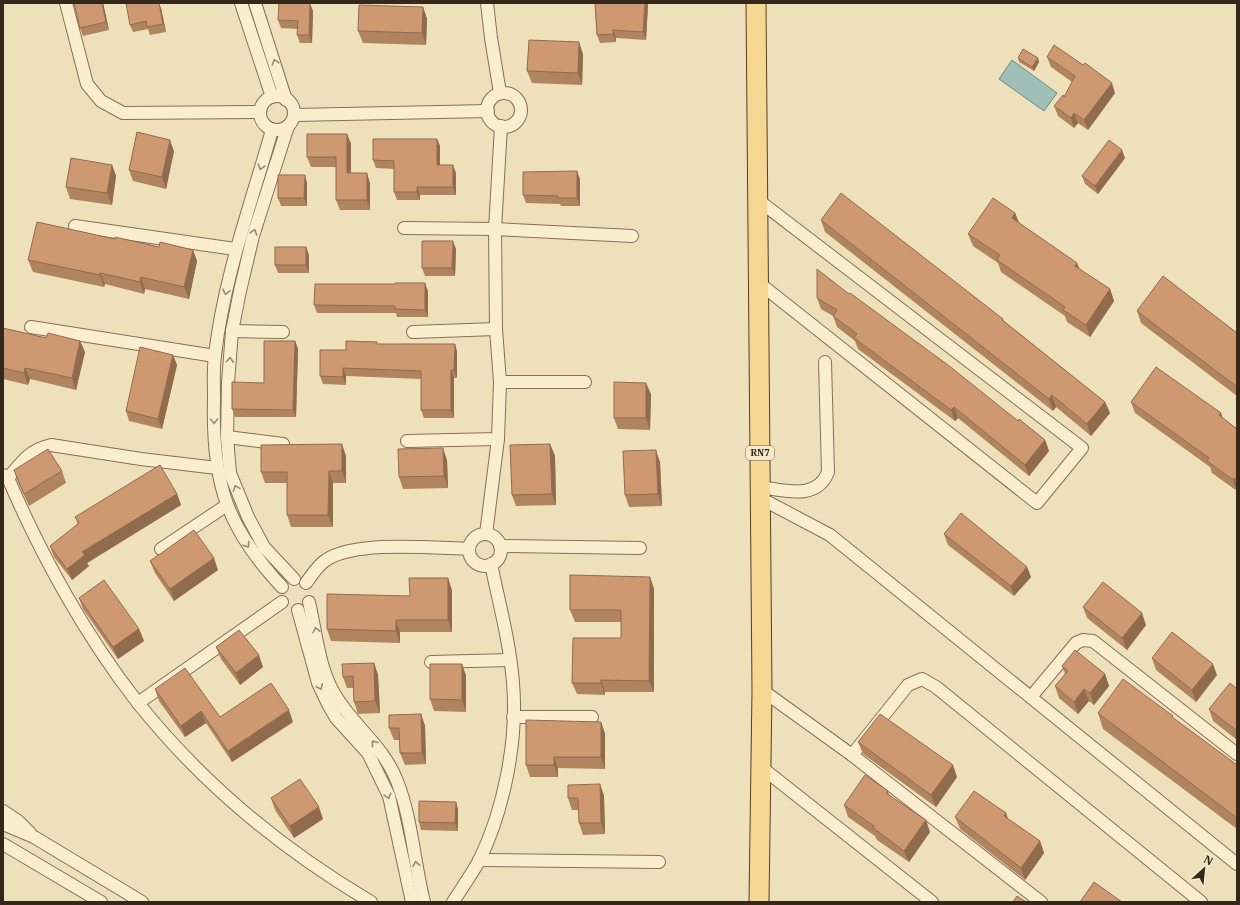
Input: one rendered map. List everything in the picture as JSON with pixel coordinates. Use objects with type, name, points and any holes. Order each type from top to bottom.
[{"type":"main road","name":"RN7","points":[[756,3],[762,690],[759,902]]},
{"type":"street","points":[[66,3],[87,84],[101,101],[123,113],[260,112]]},
{"type":"street","points":[[241,3],[272,97]]},
{"type":"street","points":[[255,3],[286,100],[293,109],[294,115],[288,126],[253,236],[232,331],[228,383],[227,437],[230,473],[248,517],[264,547],[294,579]]},
{"type":"street","points":[[487,3],[500,93]]},
{"type":"street","points":[[500,93],[506,93],[515,97],[521,106],[519,117],[512,124],[501,126],[492,121],[488,111],[490,100],[500,93]]},
{"type":"street","points":[[286,100],[280,97],[272,97],[264,102],[260,112],[263,123],[272,130],[278,130],[288,126]]},
{"type":"street","points":[[294,115],[488,111]]},
{"type":"street","points":[[486,534],[498,439],[500,382],[496,329],[495,229],[501,126]]},
{"type":"street","points":[[272,130],[235,249],[221,316],[215,356],[213,420],[217,468],[228,505],[246,542],[264,568],[282,587]]},
{"type":"street","points":[[758,200],[1082,448],[1038,503],[759,283]]},
{"type":"street","points":[[75,226],[235,249]]},
{"type":"street","points":[[404,228],[495,229],[632,236]]},
{"type":"street","points":[[31,327],[215,356]]},
{"type":"street","points":[[413,332],[496,329]]},
{"type":"street","points":[[232,331],[283,332]]},
{"type":"street","points":[[760,492],[806,492],[818,487],[826,478],[828,472],[825,362]]},
{"type":"street","points":[[500,382],[585,382]]},
{"type":"street","points":[[227,437],[283,444]]},
{"type":"street","points":[[407,441],[498,439]]},
{"type":"street","points":[[217,468],[141,459],[51,445],[38,448],[30,453],[6,477],[28,526],[69,599],[106,657],[138,703],[187,758],[243,811],[290,849],[371,902]]},
{"type":"street","points":[[760,492],[830,535],[1237,864]]},
{"type":"street","points":[[160,549],[228,505]]},
{"type":"street","points":[[486,534],[496,538],[500,546],[500,552],[497,559],[491,564],[485,565],[477,563],[473,560],[469,549],[472,540],[477,536],[486,534]]},
{"type":"street","points":[[500,546],[640,548]]},
{"type":"street","points":[[306,583],[325,560],[342,552],[362,548],[469,549]]},
{"type":"street","points":[[453,902],[479,860],[490,834],[503,791],[511,747],[513,684],[510,660],[491,564]]},
{"type":"street","points":[[298,610],[285,606],[282,602],[280,594],[282,587],[288,580],[301,580],[306,583],[311,594],[309,602],[322,660],[335,695],[388,760],[406,811],[424,902]]},
{"type":"street","points":[[138,703],[282,602]]},
{"type":"street","points":[[298,610],[309,602]]},
{"type":"street","points":[[298,610],[318,683],[328,704],[336,718],[368,753],[389,796],[412,902]]},
{"type":"street","points":[[1031,697],[1076,643],[1083,640],[1093,641],[1237,754]]},
{"type":"street","points":[[431,662],[510,660]]},
{"type":"street","points":[[852,756],[908,685],[922,679],[936,687],[1201,902]]},
{"type":"street","points":[[762,690],[852,756],[1041,902]]},
{"type":"street","points":[[512,717],[592,717]]},
{"type":"street","points":[[761,767],[932,902]]},
{"type":"street","points":[[3,811],[18,821],[34,837]]},
{"type":"street","points":[[3,824],[34,837],[142,902]]},
{"type":"street","points":[[3,844],[101,902]]},
{"type":"street","points":[[479,860],[659,862]]},
{"type":"water","points":[[1012,60],[1057,93],[1044,111],[999,79]]},
{"type":"building","points":[[74,3],[102,3],[106,22],[80,28]]},
{"type":"building","points":[[126,3],[159,3],[163,24],[147,27],[146,21],[130,25]]},
{"type":"building","points":[[279,3],[310,3],[309,35],[297,35],[298,21],[278,20]]},
{"type":"building","points":[[595,3],[645,3],[643,32],[613,30],[613,34],[597,35]]},
{"type":"building","points":[[359,5],[423,7],[422,33],[358,31]]},
{"type":"building","points":[[529,40],[579,42],[578,73],[527,71]]},
{"type":"building","points":[[1054,45],[1083,65],[1085,63],[1112,83],[1084,120],[1074,113],[1071,118],[1054,106],[1063,95],[1064,97],[1075,76],[1047,57]]},
{"type":"building","points":[[1023,49],[1038,58],[1032,67],[1018,58]]},
{"type":"building","points":[[137,132],[170,140],[162,177],[129,170]]},
{"type":"building","points":[[307,134],[347,134],[347,173],[367,173],[367,200],[336,200],[336,157],[307,157]]},
{"type":"building","points":[[373,139],[437,139],[437,165],[453,165],[453,187],[417,187],[417,192],[394,192],[394,161],[373,160]]},
{"type":"building","points":[[1109,140],[1122,150],[1095,186],[1082,176]]},
{"type":"building","points":[[71,158],[112,165],[107,193],[66,187]]},
{"type":"building","points":[[577,171],[577,198],[523,195],[523,172]]},
{"type":"building","points":[[278,175],[305,175],[304,198],[278,198]]},
{"type":"building","points":[[841,193],[1003,319],[1002,320],[1105,402],[1087,424],[1052,395],[1049,399],[821,220]]},
{"type":"building","points":[[993,198],[1015,213],[1012,218],[1077,263],[1075,266],[1110,289],[1086,325],[1063,310],[1065,307],[997,260],[1000,255],[968,234]]},
{"type":"building","points":[[37,222],[159,247],[160,242],[193,250],[184,287],[141,277],[140,282],[28,260]]},
{"type":"building","points":[[422,241],[453,241],[452,268],[422,268]]},
{"type":"building","points":[[275,247],[306,247],[306,265],[275,265]]},
{"type":"building","points":[[817,269],[849,294],[850,293],[948,365],[1018,421],[1019,419],[1045,440],[1025,465],[954,407],[951,410],[854,338],[857,334],[833,316],[837,310],[817,298]]},
{"type":"building","points":[[1163,276],[1237,333],[1237,387],[1137,311]]},
{"type":"building","points":[[425,283],[425,310],[395,309],[395,306],[314,305],[315,284]]},
{"type":"building","points":[[3,328],[46,338],[48,333],[80,341],[72,378],[25,368],[24,373],[3,368]]},
{"type":"building","points":[[264,341],[295,341],[293,410],[232,409],[232,382],[264,383]]},
{"type":"building","points":[[346,341],[377,342],[377,344],[455,344],[454,370],[451,370],[451,410],[421,410],[421,371],[343,368],[343,377],[320,376],[320,350],[346,350]]},
{"type":"building","points":[[140,347],[173,355],[158,419],[126,411]]},
{"type":"building","points":[[1156,367],[1221,413],[1219,415],[1237,429],[1237,480],[1234,478],[1233,480],[1207,461],[1209,458],[1131,402]]},
{"type":"building","points":[[614,382],[646,383],[646,418],[614,418]]},
{"type":"building","points":[[342,444],[342,471],[329,471],[328,515],[287,515],[287,472],[261,472],[261,445]]},
{"type":"building","points":[[550,444],[552,494],[512,495],[510,445]]},
{"type":"building","points":[[443,448],[444,476],[399,477],[398,449]]},
{"type":"building","points":[[48,449],[62,471],[24,494],[14,470]]},
{"type":"building","points":[[656,450],[658,494],[625,495],[623,451]]},
{"type":"building","points":[[160,465],[177,494],[82,552],[85,555],[67,569],[50,546],[79,523],[75,517]]},
{"type":"building","points":[[961,513],[1027,567],[1011,586],[944,534]]},
{"type":"building","points":[[194,530],[214,558],[170,589],[150,561]]},
{"type":"building","points":[[570,575],[650,577],[649,681],[601,680],[601,683],[572,683],[573,638],[621,638],[621,610],[570,610]]},
{"type":"building","points":[[409,578],[448,578],[448,620],[396,620],[396,631],[327,629],[327,594],[410,596]]},
{"type":"building","points":[[104,580],[139,629],[113,647],[79,598]]},
{"type":"building","points":[[1103,582],[1142,613],[1122,638],[1083,607]]},
{"type":"building","points":[[239,630],[259,655],[236,673],[216,647]]},
{"type":"building","points":[[1172,632],[1213,664],[1192,690],[1152,658]]},
{"type":"building","points":[[1075,650],[1105,674],[1090,693],[1084,689],[1074,702],[1055,686],[1068,671],[1062,666]]},
{"type":"building","points":[[374,663],[375,701],[354,702],[353,676],[343,677],[342,664]]},
{"type":"building","points":[[430,664],[462,664],[462,700],[430,699]]},
{"type":"building","points":[[185,668],[220,717],[271,683],[289,710],[228,751],[201,711],[181,726],[155,689]]},
{"type":"building","points":[[1123,679],[1237,765],[1237,818],[1098,713]]},
{"type":"building","points":[[1230,683],[1237,689],[1237,731],[1209,709]]},
{"type":"building","points":[[421,714],[422,753],[400,753],[399,728],[389,728],[389,715]]},
{"type":"building","points":[[880,714],[953,765],[931,795],[858,742]]},
{"type":"building","points":[[526,720],[601,722],[601,757],[554,757],[554,765],[526,765]]},
{"type":"building","points":[[865,775],[888,791],[886,793],[926,820],[904,851],[873,828],[874,826],[844,805]]},
{"type":"building","points":[[300,779],[319,807],[290,826],[271,798]]},
{"type":"building","points":[[600,784],[601,823],[579,823],[578,798],[568,798],[568,785]]},
{"type":"building","points":[[974,791],[1006,813],[1004,816],[1040,841],[1021,868],[955,817]]},
{"type":"building","points":[[419,801],[456,802],[455,823],[419,822]]},
{"type":"building","points":[[1094,882],[1122,902],[1080,902]]},
{"type":"building","points":[[1017,896],[1026,902],[1013,902]]}]
